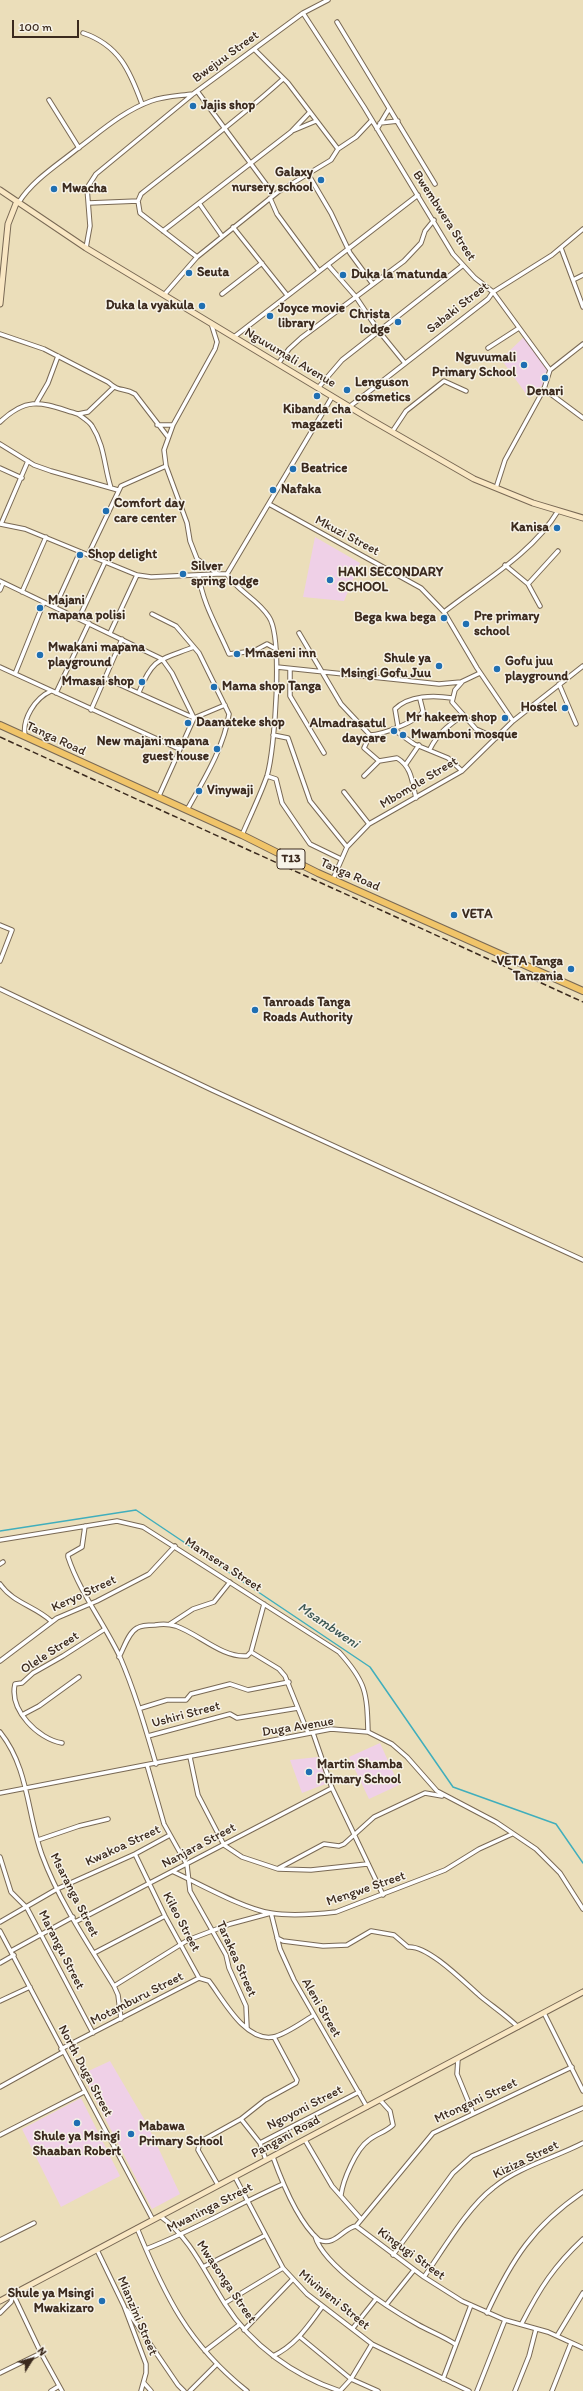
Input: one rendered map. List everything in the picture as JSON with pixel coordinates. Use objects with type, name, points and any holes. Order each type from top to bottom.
[{"type":"highway","name":"Tanga Road","points":[[0,725],[242,835],[333,879],[582,989]]},
{"type":"street","name":"Bwejuu Street","points":[[18,202],[27,190],[44,175],[80,148],[102,129],[142,104],[170,95],[193,94],[303,13],[328,0]]},
{"type":"street","name":"Bwembwera Street","points":[[303,13],[372,120],[462,266],[493,292],[550,370]]},
{"type":"street","points":[[337,22],[435,184]]},
{"type":"street","points":[[83,33],[100,39],[118,55],[132,77],[142,104]]},
{"type":"street","points":[[254,49],[283,79],[338,149]]},
{"type":"street","points":[[197,256],[140,213],[138,201],[141,194],[224,126],[252,108],[283,79]]},
{"type":"street","points":[[197,91],[250,162],[272,197],[277,214],[319,271]]},
{"type":"street","points":[[86,248],[90,226],[90,203],[87,188],[96,174],[193,94]]},
{"type":"street","points":[[49,100],[80,148]]},
{"type":"street","points":[[376,128],[389,108]]},
{"type":"street","points":[[163,231],[250,162],[291,132],[310,112]]},
{"type":"street","points":[[164,295],[197,256],[272,197],[331,160],[338,149],[356,137],[372,120]]},
{"type":"street","points":[[291,132],[316,121]]},
{"type":"street","points":[[380,123],[398,121]]},
{"type":"street","points":[[308,174],[324,200],[349,247],[350,253],[372,283]]},
{"type":"street","name":"Nguvumali Avenue","points":[[0,190],[86,248],[332,397],[474,479],[558,511],[583,518]]},
{"type":"street","points":[[234,337],[418,195]]},
{"type":"street","points":[[90,203],[123,200],[138,201]]},
{"type":"street","points":[[0,304],[8,224],[18,202]]},
{"type":"street","points":[[199,203],[222,236]]},
{"type":"street","points":[[278,364],[289,349],[301,338],[356,297],[372,283],[404,261],[421,243],[424,233],[434,220]]},
{"type":"street","points":[[233,227],[287,295]]},
{"type":"street","name":"Sabaki Street","points":[[349,407],[404,362],[488,299],[493,292],[561,248],[583,229]]},
{"type":"street","points":[[561,248],[583,307]]},
{"type":"street","points":[[222,294],[262,263]]},
{"type":"street","points":[[328,264],[356,297],[378,330],[404,362]]},
{"type":"street","points":[[318,388],[342,360],[378,330],[462,266]]},
{"type":"street","points":[[573,280],[583,276]]},
{"type":"street","points":[[210,322],[217,342],[215,349],[173,425],[164,450],[166,466],[187,523],[190,541],[197,559],[218,574]]},
{"type":"street","points":[[488,348],[519,328]]},
{"type":"street","points":[[0,334],[44,349],[108,382],[113,388],[136,394],[157,425],[168,437]]},
{"type":"street","points":[[496,488],[505,460],[544,389],[550,370],[583,344]]},
{"type":"street","points":[[37,402],[48,383],[58,356]]},
{"type":"street","points":[[392,432],[406,411],[444,381],[466,391]]},
{"type":"street","points":[[78,414],[88,412],[113,388]]},
{"type":"street","points":[[544,389],[583,418]]},
{"type":"street","points":[[227,574],[229,567],[245,545],[332,397]]},
{"type":"street","points":[[0,422],[11,412],[37,402],[78,414],[92,425],[102,447],[106,472],[111,488]]},
{"type":"street","points":[[157,425],[173,425]]},
{"type":"street","points":[[0,444],[28,461],[51,471],[118,490]]},
{"type":"street","points":[[28,461],[1,524],[25,529],[137,575],[151,577],[227,574],[270,618],[276,649],[277,667],[273,735],[267,776],[242,835]]},
{"type":"street","points":[[88,555],[118,490],[124,483],[166,466]]},
{"type":"street","points":[[0,468],[22,478]]},
{"type":"street","name":"Mkuzi Street","points":[[268,504],[421,588],[444,612],[480,672],[513,721]]},
{"type":"street","points":[[444,612],[505,565],[550,524],[558,511]]},
{"type":"street","points":[[22,592],[46,537]]},
{"type":"street","points":[[528,584],[558,551]]},
{"type":"street","points":[[55,607],[80,552]]},
{"type":"street","points":[[79,618],[106,562]]},
{"type":"street","points":[[505,565],[528,584],[540,606]]},
{"type":"street","points":[[110,633],[137,575]]},
{"type":"street","points":[[199,575],[200,586],[229,654],[232,655],[254,651],[267,644],[276,649]]},
{"type":"street","points":[[0,590],[1,582],[162,659],[172,673],[194,718]]},
{"type":"street","points":[[15,674],[44,602]]},
{"type":"street","points":[[152,614],[176,626],[194,647],[229,714],[227,726],[211,765],[187,811]]},
{"type":"street","points":[[56,693],[89,623]]},
{"type":"street","points":[[299,633],[321,673],[341,704],[370,735]]},
{"type":"street","points":[[91,710],[122,639]]},
{"type":"street","points":[[139,692],[148,670],[162,659],[194,647]]},
{"type":"street","name":"Mbomole Street","points":[[333,879],[347,847],[369,824],[462,771],[513,721],[583,666]]},
{"type":"street","points":[[0,667],[179,749]]},
{"type":"street","points":[[277,667],[321,673],[439,684],[465,680]]},
{"type":"street","points":[[290,669],[290,696],[324,753]]},
{"type":"street","points":[[452,698],[455,690],[465,680],[480,672]]},
{"type":"street","points":[[105,678],[194,718]]},
{"type":"street","points":[[559,684],[576,724]]},
{"type":"street","points":[[25,736],[26,722],[36,702],[51,691]]},
{"type":"street","points":[[398,727],[395,709],[402,704],[434,695],[452,698],[463,715],[476,728],[496,738]]},
{"type":"street","points":[[370,735],[398,727],[423,713],[420,699]]},
{"type":"street","points":[[158,798],[194,718],[225,705]]},
{"type":"street","points":[[430,749],[437,736],[444,728],[463,715]]},
{"type":"street","points":[[393,729],[419,745],[448,758],[462,771]]},
{"type":"street","points":[[273,735],[288,738],[310,801],[347,847]]},
{"type":"street","points":[[370,735],[364,748],[379,761]]},
{"type":"street","points":[[406,764],[419,745]]},
{"type":"street","points":[[364,776],[379,761],[397,758],[406,764],[416,798]]},
{"type":"street","points":[[267,776],[276,779],[282,803],[310,844],[341,859]]},
{"type":"street","points":[[344,792],[369,824]]},
{"type":"street","points":[[0,925],[12,930],[0,961]]},
{"type":"street","points":[[0,989],[212,1090],[583,1260]]},
{"type":"street","name":"Mamsera Street","points":[[0,1540],[117,1520],[131,1522],[143,1527],[339,1652],[351,1666],[367,1695],[368,1732]]},
{"type":"street","points":[[85,1526],[82,1547],[68,1555],[68,1557],[90,1605],[105,1629],[119,1657],[141,1708],[156,1764]]},
{"type":"street","name":"Keryo Street","points":[[0,1661],[51,1621],[90,1605],[149,1574],[175,1546]]},
{"type":"street","points":[[170,1624],[193,1610],[214,1602],[230,1582]]},
{"type":"street","points":[[0,1584],[5,1592],[22,1604],[41,1612],[51,1621]]},
{"type":"street","points":[[119,1657],[137,1628],[147,1625],[170,1624],[241,1656],[247,1656],[251,1652],[264,1604]]},
{"type":"street","name":"Olele Street","points":[[62,1743],[46,1738],[30,1727],[22,1715],[16,1700],[15,1684],[22,1683],[33,1673],[105,1629]]},
{"type":"street","points":[[251,1652],[279,1668],[288,1682],[332,1788],[383,1895]]},
{"type":"street","points":[[22,1715],[39,1706],[79,1677]]},
{"type":"street","points":[[141,1708],[167,1700],[186,1700],[191,1694],[230,1684],[248,1690],[288,1682]]},
{"type":"street","name":"Ushiri Street","points":[[148,1736],[230,1714],[237,1718],[298,1708]]},
{"type":"street","name":"Duga Avenue","points":[[0,1793],[147,1766],[331,1729],[368,1732],[392,1744],[445,1797],[496,1822],[536,1850],[560,1873],[583,1909]]},
{"type":"street","name":"Msaranga Street","points":[[0,1732],[15,1756],[26,1788],[42,1855],[75,1922],[114,1986],[118,1995],[121,2019]]},
{"type":"street","points":[[0,1740],[5,1738]]},
{"type":"street","points":[[190,1757],[198,1795],[224,1845],[242,1857],[278,1869],[311,1870],[367,1864]]},
{"type":"street","points":[[147,1766],[161,1816],[187,1865]]},
{"type":"street","name":"Nanjara Street","points":[[75,1922],[174,1872],[332,1788]]},
{"type":"street","points":[[278,1869],[324,1844],[339,1846],[374,1818],[425,1792],[445,1797]]},
{"type":"street","points":[[38,1840],[79,1826],[108,1819]]},
{"type":"street","name":"Mengwe Street","points":[[174,1872],[238,1901],[271,1913],[318,1914],[336,1912],[445,1870],[479,1850],[512,1834]]},
{"type":"street","name":"Kwakoa Street","points":[[0,1922],[58,1889],[135,1854],[170,1835]]},
{"type":"street","name":"Kileo Street","points":[[135,1854],[165,1916],[199,1978]]},
{"type":"street","name":"Marangu Street","points":[[0,1857],[11,1892],[27,1908],[93,2033]]},
{"type":"street","name":"Tarakea Street","points":[[187,1865],[193,1896],[213,1929],[226,1956],[229,1968],[246,2006],[247,2028]]},
{"type":"street","points":[[114,1986],[181,1944],[213,1929],[271,1913]]},
{"type":"street","name":"Aleni Street","points":[[271,1913],[277,1938],[286,1964],[314,2015],[368,2106]]},
{"type":"street","points":[[94,1953],[165,1916]]},
{"type":"street","points":[[11,1951],[73,1918]]},
{"type":"street","name":"North Duga Street","points":[[0,1931],[153,2220]]},
{"type":"street","points":[[277,1938],[283,1941],[334,1946],[354,1943],[371,1931],[389,1933],[408,1947],[415,1946],[451,1968],[480,1996],[518,2027]]},
{"type":"street","points":[[0,1963],[14,1955]]},
{"type":"street","name":"Motamburu Street","points":[[0,2087],[93,2033],[199,1978],[209,1981],[234,2017],[247,2028],[258,2034],[274,2037]]},
{"type":"street","points":[[0,2001],[30,1987]]},
{"type":"street","name":"Pangani Road","points":[[0,2301],[583,1992]]},
{"type":"street","points":[[544,2013],[583,2091]]},
{"type":"street","points":[[218,2186],[202,2159],[199,2146],[224,2127],[242,2119],[265,2100],[296,2083],[297,2080],[274,2037],[314,2015]]},
{"type":"street","points":[[458,2059],[457,2074],[473,2113]]},
{"type":"street","name":"Mtongani Street","points":[[356,2226],[433,2133],[572,2067]]},
{"type":"street","points":[[0,2135],[84,2092]]},
{"type":"street","name":"Ngoyoni Street","points":[[260,2143],[359,2092]]},
{"type":"street","points":[[341,2195],[345,2179],[363,2146],[393,2125],[390,2111],[380,2100]]},
{"type":"street","points":[[393,2255],[453,2173],[472,2156],[583,2108]]},
{"type":"street","name":"Ngoyoni Street","points":[[242,2119],[260,2143],[266,2160]]},
{"type":"street","points":[[305,2140],[332,2186],[361,2219]]},
{"type":"street","name":"Kiziza Street","points":[[424,2277],[478,2202],[493,2187],[520,2171],[583,2143]]},
{"type":"street","points":[[273,2156],[282,2184],[294,2207],[315,2236],[322,2252],[376,2299],[418,2325],[455,2344]]},
{"type":"street","name":"Mivinjeni Street","points":[[235,2177],[264,2236],[282,2268],[292,2280],[322,2306],[353,2328],[372,2344],[469,2391]]},
{"type":"street","name":"Mwaninga Street","points":[[146,2249],[182,2235],[246,2200],[282,2184]]},
{"type":"street","points":[[487,2313],[506,2272],[540,2226],[557,2210],[583,2192]]},
{"type":"street","name":"Mwasonga Street","points":[[160,2216],[182,2235],[239,2325],[244,2330],[273,2356],[323,2385],[340,2391]]},
{"type":"street","points":[[0,2240],[34,2223]]},
{"type":"street","points":[[315,2236],[323,2241],[330,2241],[356,2226]]},
{"type":"street","name":"Kingugi Street","points":[[356,2226],[424,2277],[470,2305],[505,2320],[522,2323],[557,2336],[583,2348]]},
{"type":"street","points":[[137,2228],[164,2292],[183,2323],[216,2365],[247,2391]]},
{"type":"street","points":[[203,2267],[264,2236]]},
{"type":"street","points":[[522,2323],[541,2286],[560,2260],[583,2239]]},
{"type":"street","name":"Mianzini Street","points":[[97,2250],[124,2306],[146,2364],[144,2383],[141,2391]]},
{"type":"street","points":[[225,2303],[282,2268]]},
{"type":"street","points":[[386,2305],[414,2270]]},
{"type":"street","points":[[244,2330],[292,2280]]},
{"type":"street","points":[[557,2336],[583,2293]]},
{"type":"street","points":[[0,2313],[10,2302],[13,2294]]},
{"type":"street","points":[[13,2294],[41,2353],[62,2391]]},
{"type":"street","points":[[353,2328],[376,2299]]},
{"type":"street","points":[[443,2379],[470,2305]]},
{"type":"street","points":[[124,2306],[184,2391]]},
{"type":"street","points":[[273,2356],[286,2350],[300,2337],[322,2306]]},
{"type":"street","points":[[477,2391],[505,2320]]},
{"type":"street","points":[[205,2351],[239,2325]]},
{"type":"street","points":[[515,2391],[529,2356],[536,2329]]},
{"type":"street","points":[[300,2337],[351,2379],[378,2391]]},
{"type":"street","points":[[552,2391],[571,2343]]},
{"type":"street","points":[[340,2391],[351,2379],[372,2344]]},
{"type":"street","points":[[0,2373],[41,2353]]},
{"type":"street","points":[[190,2391],[216,2365]]},
{"type":"street","points":[[144,2383],[151,2391]]},
{"type":"street","points":[[51,2391],[59,2386]]},
{"type":"shaded area","name":"Nguvumali Primary School","points":[[524,337],[548,371],[547,381],[529,398],[501,359]]},
{"type":"shaded area","name":"HAKI SECONDARY SCHOOL","points":[[315,537],[360,563],[344,601],[303,597]]},
{"type":"shaded area","points":[[380,1743],[399,1785],[369,1799],[349,1757]]},
{"type":"shaded area","name":"Martin Shamba Primary School","points":[[318,1757],[328,1783],[302,1793],[290,1760]]},
{"type":"shaded area","name":"Mabawa Primary School","points":[[110,2061],[147,2124],[180,2194],[152,2209],[82,2074]]},
{"type":"shaded area","points":[[81,2098],[120,2176],[61,2207],[22,2129]]},
{"type":"waterway","name":"Msambweni","points":[[0,1531],[136,1510],[370,1667],[453,1787],[556,1824],[583,1863]]},
{"type":"railway","points":[[0,737],[583,1002]]},
{"type":"place","name":"Jajis shop","points":[[193,106]]},
{"type":"place","name":"Galaxy nursery school","points":[[321,180]]},
{"type":"place","name":"Mwacha","points":[[54,189]]},
{"type":"place","name":"Seuta","points":[[189,273]]},
{"type":"place","name":"Duka la matunda","points":[[343,275]]},
{"type":"place","name":"Duka la vyakula","points":[[202,306]]},
{"type":"place","name":"Joyce movie library","points":[[270,316]]},
{"type":"place","name":"Christa lodge","points":[[398,322]]},
{"type":"place","name":"Nguvumali Primary School","points":[[524,365]]},
{"type":"place","name":"Denari","points":[[545,378]]},
{"type":"place","name":"Lenguson cosmetics","points":[[347,390]]},
{"type":"place","name":"Kibanda cha magazeti","points":[[317,396]]},
{"type":"place","name":"Beatrice","points":[[293,469]]},
{"type":"place","name":"Nafaka","points":[[273,490]]},
{"type":"place","name":"Comfort day care center","points":[[106,511]]},
{"type":"place","name":"Kanisa","points":[[557,528]]},
{"type":"place","name":"Shop delight","points":[[80,555]]},
{"type":"place","name":"Silver spring lodge","points":[[183,574]]},
{"type":"place","name":"HAKI SECONDARY SCHOOL","points":[[330,580]]},
{"type":"place","name":"Majani mapana polisi","points":[[40,608]]},
{"type":"place","name":"Bega kwa bega","points":[[444,618]]},
{"type":"place","name":"Pre primary school","points":[[466,624]]},
{"type":"place","name":"Mmaseni inn","points":[[237,654]]},
{"type":"place","name":"Mwakani mapana playground","points":[[40,655]]},
{"type":"place","name":"Shule ya Msingi Gofu Juu","points":[[439,666]]},
{"type":"place","name":"Gofu juu playground","points":[[497,669]]},
{"type":"place","name":"Mmasai shop","points":[[142,682]]},
{"type":"place","name":"Mama shop Tanga","points":[[214,687]]},
{"type":"place","name":"Hostel","points":[[565,708]]},
{"type":"place","name":"Mr hakeem shop","points":[[505,718]]},
{"type":"place","name":"Daanateke shop","points":[[188,723]]},
{"type":"place","name":"Almadrasatul daycare","points":[[394,731]]},
{"type":"place","name":"Mwamboni mosque","points":[[403,735]]},
{"type":"place","name":"New majani mapana guest house","points":[[217,749]]},
{"type":"place","name":"Vinywaji","points":[[199,791]]},
{"type":"place","name":"VETA","points":[[454,915]]},
{"type":"place","name":"VETA Tanga Tanzania","points":[[571,969]]},
{"type":"place","name":"Tanroads Tanga Roads Authority","points":[[255,1010]]},
{"type":"place","name":"Martin Shamba Primary School","points":[[309,1772]]},
{"type":"place","name":"Shule ya Msingi Shaaban Robert","points":[[77,2123]]},
{"type":"place","name":"Mabawa Primary School","points":[[131,2134]]},
{"type":"place","name":"Shule ya Msingi Mwakizaro","points":[[102,2301]]}]
